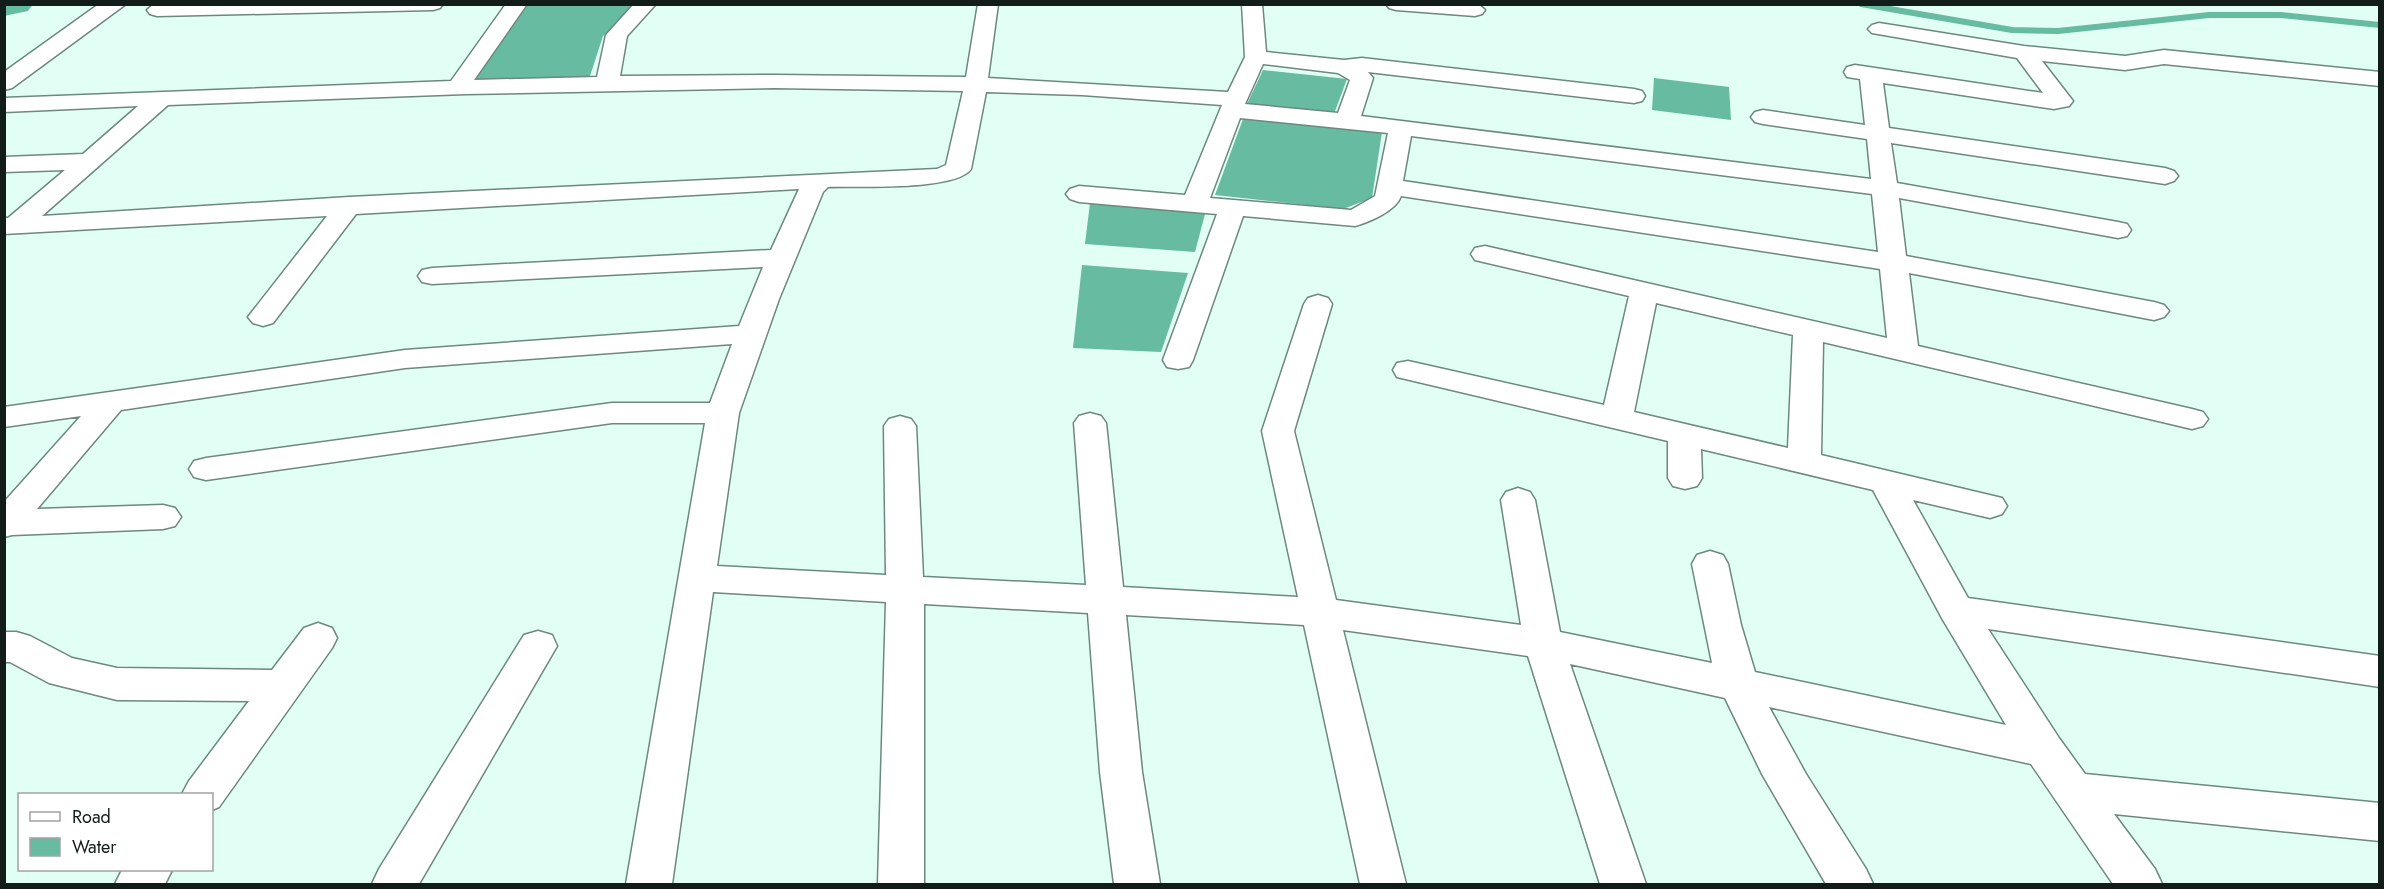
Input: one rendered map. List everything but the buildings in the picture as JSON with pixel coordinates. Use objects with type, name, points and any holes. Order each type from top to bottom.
[{"type":"street","points":[[4,83],[100,12],[116,4]]},
{"type":"street","points":[[157,10],[433,4]]},
{"type":"street","points":[[458,87],[517,4]]},
{"type":"street","points":[[607,84],[617,35],[646,4]]},
{"type":"street","points":[[10,225],[822,180],[941,176],[958,170],[976,83],[988,4]]},
{"type":"street","points":[[1195,203],[1234,104],[1256,57],[1252,4]]},
{"type":"street","points":[[1396,4],[1475,10]]},
{"type":"street","points":[[1879,29],[2024,53],[2125,63],[2164,57],[2379,79]]},
{"type":"street","points":[[1904,352],[1878,132],[1863,73],[2054,102],[2061,101],[2024,53]]},
{"type":"street","points":[[1256,57],[1344,68],[1362,65],[1634,96]]},
{"type":"street","points":[[1344,68],[1362,78],[1347,121]]},
{"type":"street","points":[[4,105],[458,87],[607,84],[976,83],[1234,104],[1401,128],[1884,188],[2118,230]]},
{"type":"street","points":[[10,225],[89,161],[160,99]]},
{"type":"street","points":[[1763,117],[1878,132],[2165,176]]},
{"type":"street","points":[[1079,194],[1355,218],[1387,200],[1401,128]]},
{"type":"street","points":[[4,165],[89,161]]},
{"type":"street","points":[[649,885],[723,413],[780,258],[812,188],[822,180]]},
{"type":"street","points":[[1389,187],[1892,262],[2154,311]]},
{"type":"street","points":[[263,316],[350,206]]},
{"type":"street","points":[[1178,360],[1233,207]]},
{"type":"street","points":[[1485,254],[2192,419]]},
{"type":"street","points":[[432,276],[780,258]]},
{"type":"street","points":[[1617,419],[1644,291]]},
{"type":"street","points":[[1318,304],[1278,431],[1383,885]]},
{"type":"street","points":[[1804,463],[1808,330]]},
{"type":"street","points":[[4,417],[405,359],[751,334]]},
{"type":"street","points":[[1408,370],[1990,506]]},
{"type":"street","points":[[5,524],[110,403]]},
{"type":"street","points":[[206,469],[612,413],[723,413]]},
{"type":"street","points":[[1090,423],[1121,772],[1137,885]]},
{"type":"street","points":[[900,426],[905,589],[901,885]]},
{"type":"street","points":[[1684,435],[1685,478]]},
{"type":"street","points":[[1886,482],[1956,610],[2044,750],[2139,885]]},
{"type":"street","points":[[1518,500],[1544,642],[1623,885]]},
{"type":"street","points":[[5,524],[163,517]]},
{"type":"street","points":[[1710,564],[1725,640],[1740,685],[1777,761],[1850,885]]},
{"type":"street","points":[[697,578],[1320,612],[1544,642],[2044,750]]},
{"type":"street","points":[[1956,610],[2379,672]]},
{"type":"street","points":[[205,793],[318,638]]},
{"type":"street","points":[[4,647],[16,646],[63,672],[117,684],[283,686]]},
{"type":"street","points":[[395,885],[538,646]]},
{"type":"street","points":[[2073,791],[2379,822]]},
{"type":"street","points":[[138,885],[147,871]]},
{"type":"water","points":[[526,5],[638,5],[603,36],[589,79],[473,81]]},
{"type":"water","points":[[1263,70],[1347,79],[1334,114],[1247,104]]},
{"type":"water","points":[[1654,78],[1729,87],[1731,120],[1652,110]]},
{"type":"water","points":[[1243,119],[1382,132],[1372,198],[1343,209],[1215,195]]},
{"type":"water","points":[[1090,203],[1205,214],[1195,252],[1085,244]]},
{"type":"water","points":[[1082,265],[1188,273],[1161,352],[1073,348]]},
{"type":"waterway","points":[[4,6],[17,4]]},
{"type":"waterway","points":[[1861,4],[2012,30],[2058,31],[2209,15],[2281,15],[2380,25]]}]
